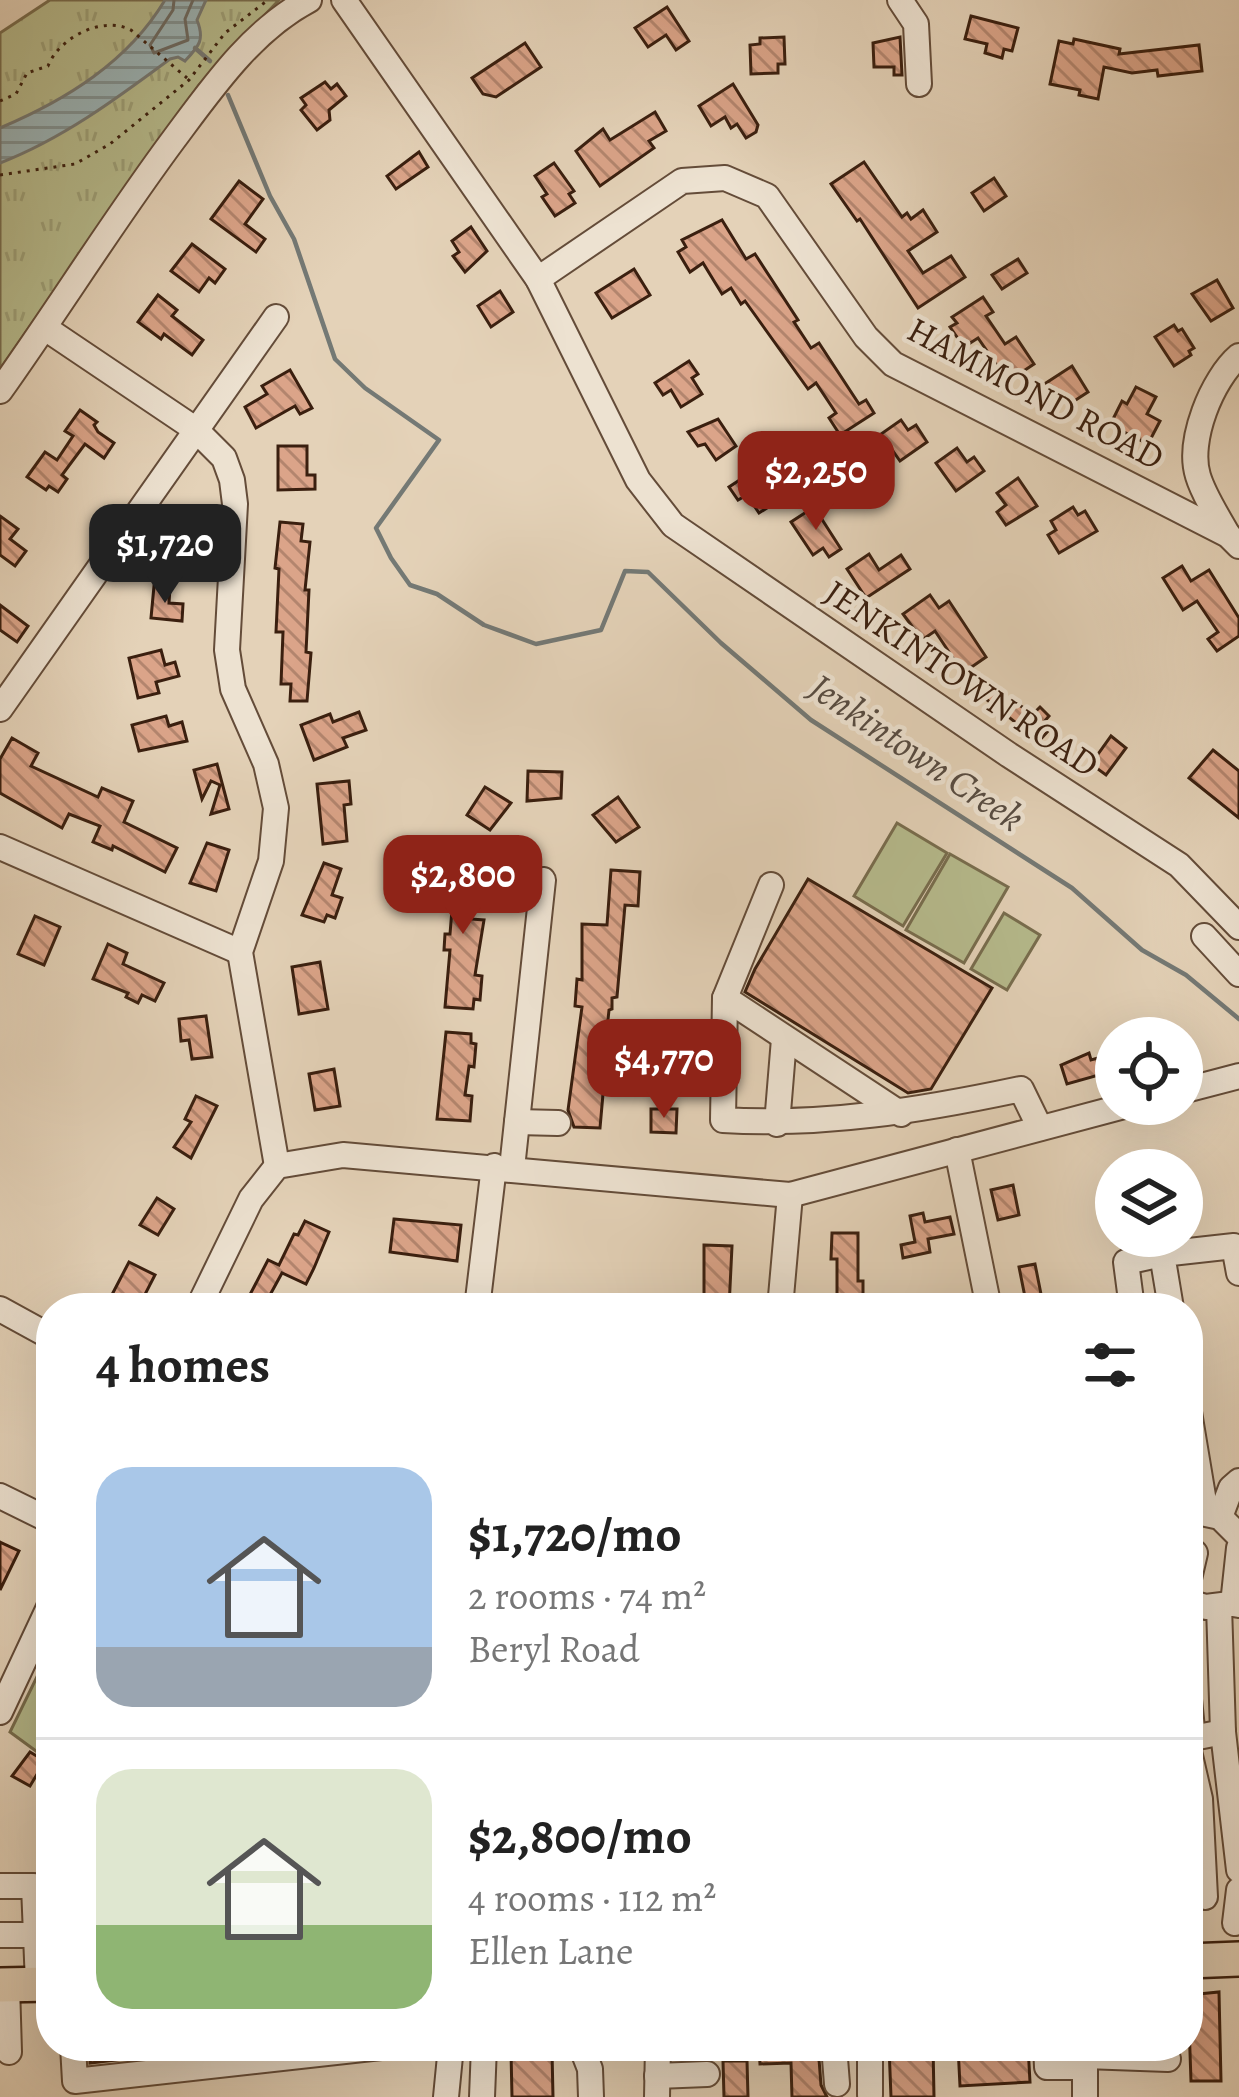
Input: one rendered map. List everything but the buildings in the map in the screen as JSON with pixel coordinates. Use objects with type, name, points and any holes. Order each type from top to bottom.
[{"type":"main road","points":[[1203,1960],[1239,1959]]},
{"type":"street","points":[[0,392],[211,89],[259,36],[309,0]]},
{"type":"street","name":"JENKINTOWN ROAD","points":[[344,0],[538,279],[638,480],[674,525],[1009,755],[1179,865],[1239,927]]},
{"type":"street","points":[[900,0],[916,24],[919,84]]},
{"type":"street","name":"HAMMOND ROAD","points":[[538,279],[682,181],[725,178],[767,196],[866,337],[892,364],[1233,541]]},
{"type":"street","points":[[0,709],[276,317]]},
{"type":"street","points":[[45,328],[195,430],[224,458],[232,479],[226,650],[233,689],[266,764],[276,808],[271,861],[240,952],[277,1166]]},
{"type":"street","points":[[1233,541],[1196,473],[1202,413],[1225,369],[1239,356]]},
{"type":"street","points":[[0,848],[240,952]]},
{"type":"street","points":[[480,1293],[503,1167],[517,1122],[543,880]]},
{"type":"street","points":[[771,885],[725,998],[723,1120],[777,1124],[901,1114],[1021,1089],[1040,1128]]},
{"type":"street","points":[[1204,936],[1239,974]]},
{"type":"street","points":[[725,998],[901,1114]]},
{"type":"street","points":[[777,1124],[784,1039]]},
{"type":"street","points":[[1203,1085],[1239,1076]]},
{"type":"street","points":[[206,1293],[251,1199],[277,1166],[343,1155],[790,1195],[1095,1114]]},
{"type":"street","points":[[517,1122],[558,1123]]},
{"type":"street","points":[[957,1150],[986,1293]]},
{"type":"street","points":[[781,1293],[790,1195]]},
{"type":"street","points":[[1203,1249],[1234,1246],[1239,1273]]},
{"type":"street","points":[[1130,1293],[1126,1262],[1148,1257]]},
{"type":"street","points":[[1162,1257],[1168,1293]]},
{"type":"street","points":[[0,1309],[36,1329]]},
{"type":"street","points":[[1239,1481],[1205,1517],[1239,1536]]},
{"type":"street","points":[[0,1496],[36,1514]]},
{"type":"street","points":[[1239,1549],[1230,1605],[1223,1732],[1239,1870]]},
{"type":"street","points":[[0,1712],[36,1635]]},
{"type":"street","points":[[1203,1737],[1223,1732]]},
{"type":"street","points":[[1203,1872],[1204,1897]]},
{"type":"street","points":[[0,1886],[34,1886],[31,1977],[9,2052]]},
{"type":"street","points":[[1238,1930],[1239,1890]]},
{"type":"street","points":[[0,1935],[34,1935]]},
{"type":"street","points":[[74,2061],[75,2081],[255,2061]]},
{"type":"street","points":[[446,2097],[450,2061]]},
{"type":"street","points":[[482,2097],[483,2061]]},
{"type":"street","points":[[587,2061],[591,2097]]},
{"type":"street","points":[[835,2061],[837,2084]]},
{"type":"street","points":[[870,2061],[870,2095]]},
{"type":"street","points":[[1084,2097],[1085,2061]]},
{"type":"street","points":[[657,2087],[707,2074]]},
{"type":"path","points":[[0,175],[75,164],[124,134],[189,80],[225,33],[268,0]]},
{"type":"path","points":[[0,101],[16,94],[27,73],[48,66],[54,51],[82,31],[122,25],[189,80]]},
{"type":"green space","points":[[50,0],[279,0],[199,85],[0,369],[0,33]]},
{"type":"green space","points":[[897,823],[947,853],[903,926],[854,896]]},
{"type":"green space","points":[[950,854],[1008,887],[964,963],[906,930]]},
{"type":"green space","points":[[1004,913],[1040,935],[1007,990],[971,969]]},
{"type":"green space","points":[[36,1679],[36,1751],[10,1732]]},
{"type":"water","points":[[165,0],[206,0],[197,20],[199,42],[185,61],[170,59],[67,130],[0,163],[0,128],[93,77],[133,42]]},
{"type":"waterway","name":"Jenkintown Creek","points":[[195,48],[210,61]]},
{"type":"waterway","name":"Jenkintown Creek","points":[[228,95],[270,196],[294,239],[335,359],[365,388],[439,440],[376,528],[410,585],[437,594],[484,625],[536,644],[601,630],[625,571],[648,572],[811,720],[1072,888],[1142,950],[1186,975],[1239,1019]]}]
